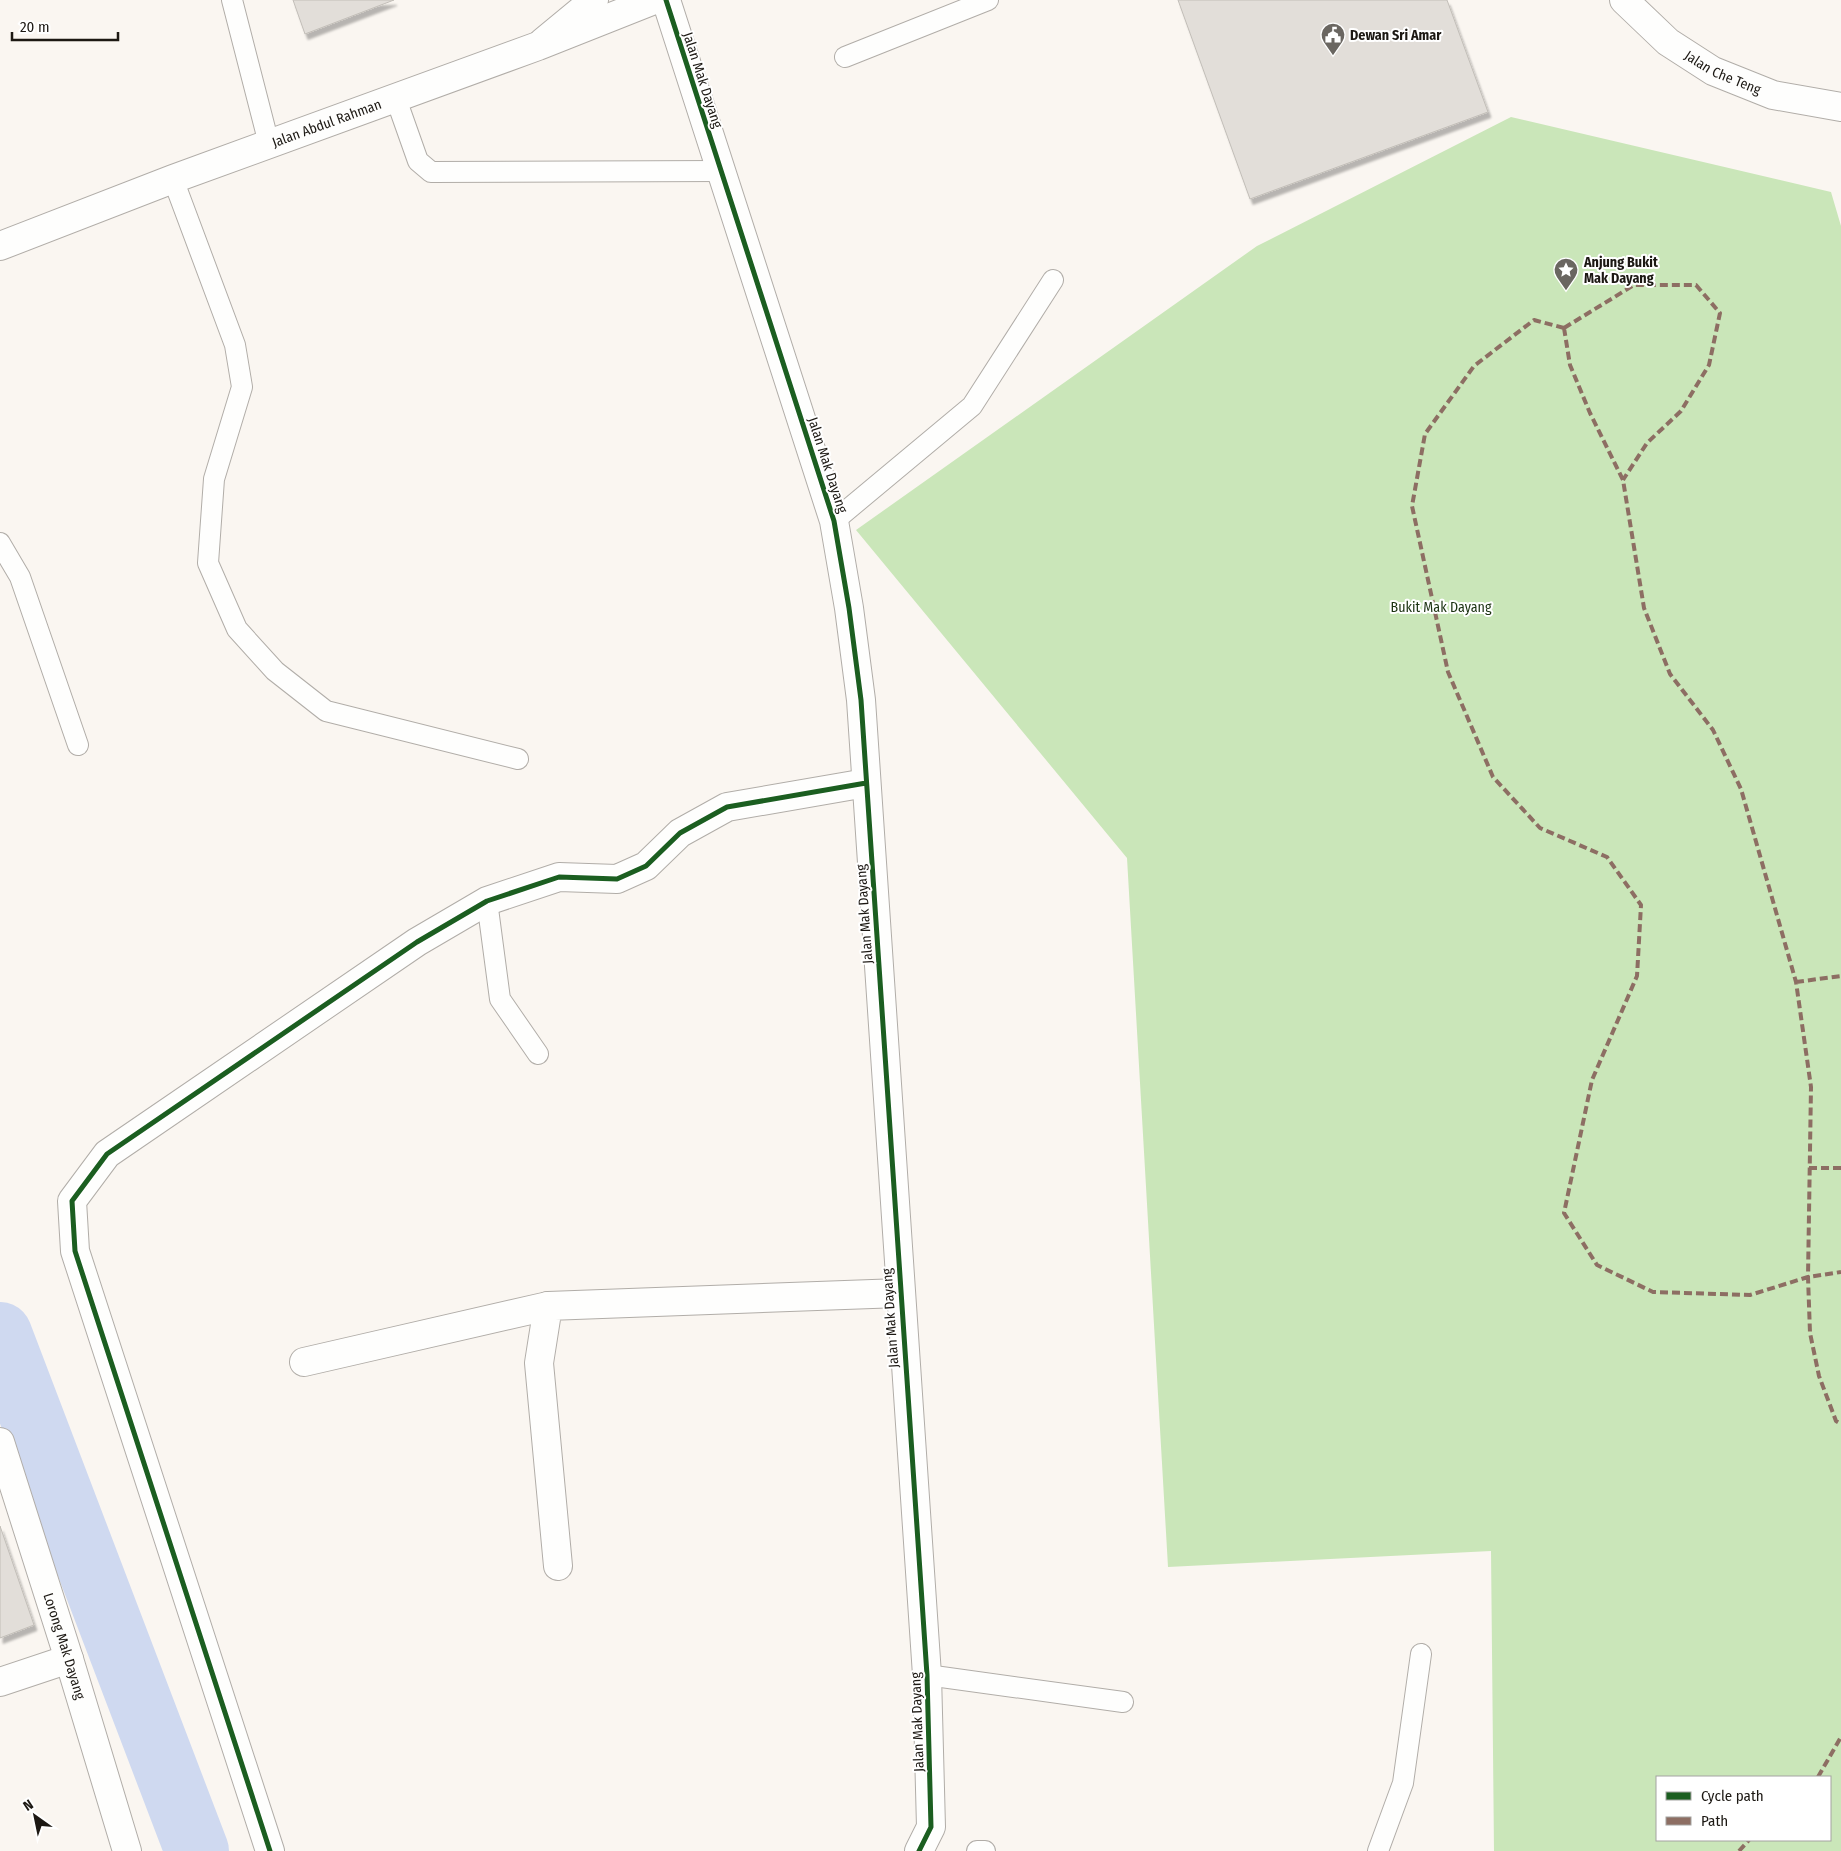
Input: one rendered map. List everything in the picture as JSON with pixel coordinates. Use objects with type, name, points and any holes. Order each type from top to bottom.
[{"type":"street","points":[[538,46],[594,0]]},
{"type":"street","name":"Jalan Abdul Rahman","points":[[0,246],[395,96],[538,46],[654,0]]},
{"type":"street","name":"Jalan Mak Dayang","points":[[666,0],[834,521],[849,608],[861,700],[927,1675],[931,1827],[919,1851]]},
{"type":"street","name":"Jalan Che Teng","points":[[1624,0],[1668,42],[1713,71],[1773,95],[1841,107]]},
{"type":"street","points":[[270,1851],[75,1251],[72,1201],[107,1154],[417,942],[487,902],[559,876],[617,879],[646,866],[680,834],[727,807],[866,784]]},
{"type":"street","points":[[304,1362],[548,1306],[900,1293]]},
{"type":"street","points":[[548,1306],[539,1363],[558,1566]]},
{"type":"street","name":"Lorong Mak Dayang","points":[[0,1442],[69,1659],[127,1851]]},
{"type":"street","points":[[0,1682],[69,1659]]},
{"type":"lane","points":[[232,0],[269,144]]},
{"type":"lane","points":[[845,57],[988,0]]},
{"type":"lane","points":[[395,96],[418,161],[431,172],[721,171]]},
{"type":"lane","points":[[173,179],[235,345],[242,387],[214,479],[208,563],[237,629],[275,671],[326,711],[518,759]]},
{"type":"lane","points":[[834,521],[972,406],[1053,280]]},
{"type":"lane","points":[[0,543],[20,577],[78,745]]},
{"type":"lane","points":[[487,902],[500,999],[538,1054]]},
{"type":"lane","points":[[1378,1851],[1403,1783],[1421,1654]]},
{"type":"lane","points":[[927,1675],[1123,1702]]},
{"type":"lane","points":[[977,1851],[985,1851]]},
{"type":"green space","name":"Bukit Mak Dayang","points":[[1511,117],[1831,192],[1841,226],[1841,1851],[1494,1851],[1491,1551],[1168,1567],[1127,858],[856,530],[1257,246]]},
{"type":"building","points":[[293,0],[394,0],[305,34]]},
{"type":"building","name":"Dewan Sri Amar","points":[[1178,0],[1447,0],[1488,112],[1250,199]]},
{"type":"building","points":[[0,1526],[34,1625],[0,1638]]},
{"type":"waterway","points":[[0,1334],[197,1851]]},
{"type":"marked path","points":[[1564,328],[1634,285],[1696,285],[1720,313],[1709,365],[1681,411],[1647,443],[1623,480]]},
{"type":"marked path","points":[[1564,328],[1534,320],[1474,366],[1425,434],[1412,506],[1448,672],[1493,777],[1540,828],[1607,857],[1641,905],[1637,976],[1592,1080],[1564,1213],[1597,1265],[1653,1292],[1750,1295],[1808,1277],[1841,1272]]},
{"type":"marked path","points":[[1564,328],[1570,365],[1590,413],[1623,480],[1644,608],[1670,674],[1713,730],[1741,789],[1796,982],[1811,1087],[1808,1277],[1810,1333],[1819,1376],[1836,1421],[1841,1424]]},
{"type":"marked path","points":[[1796,982],[1841,976]]},
{"type":"marked path","points":[[1809,1168],[1841,1168]]},
{"type":"marked path","points":[[1819,1776],[1841,1737]]},
{"type":"marked path","points":[[1739,1851],[1748,1841]]},
{"type":"cycle path","points":[[666,0],[834,521],[849,608],[861,700],[927,1675],[931,1827],[919,1851]]},
{"type":"cycle path","points":[[270,1851],[75,1251],[72,1201],[107,1154],[417,942],[487,901],[559,877],[617,879],[646,866],[680,833],[727,807],[866,783]]},
{"type":"place","name":"Dewan Sri Amar","points":[[1333,56]]},
{"type":"place","name":"Anjung Bukit Mak Dayang","points":[[1566,291]]}]
